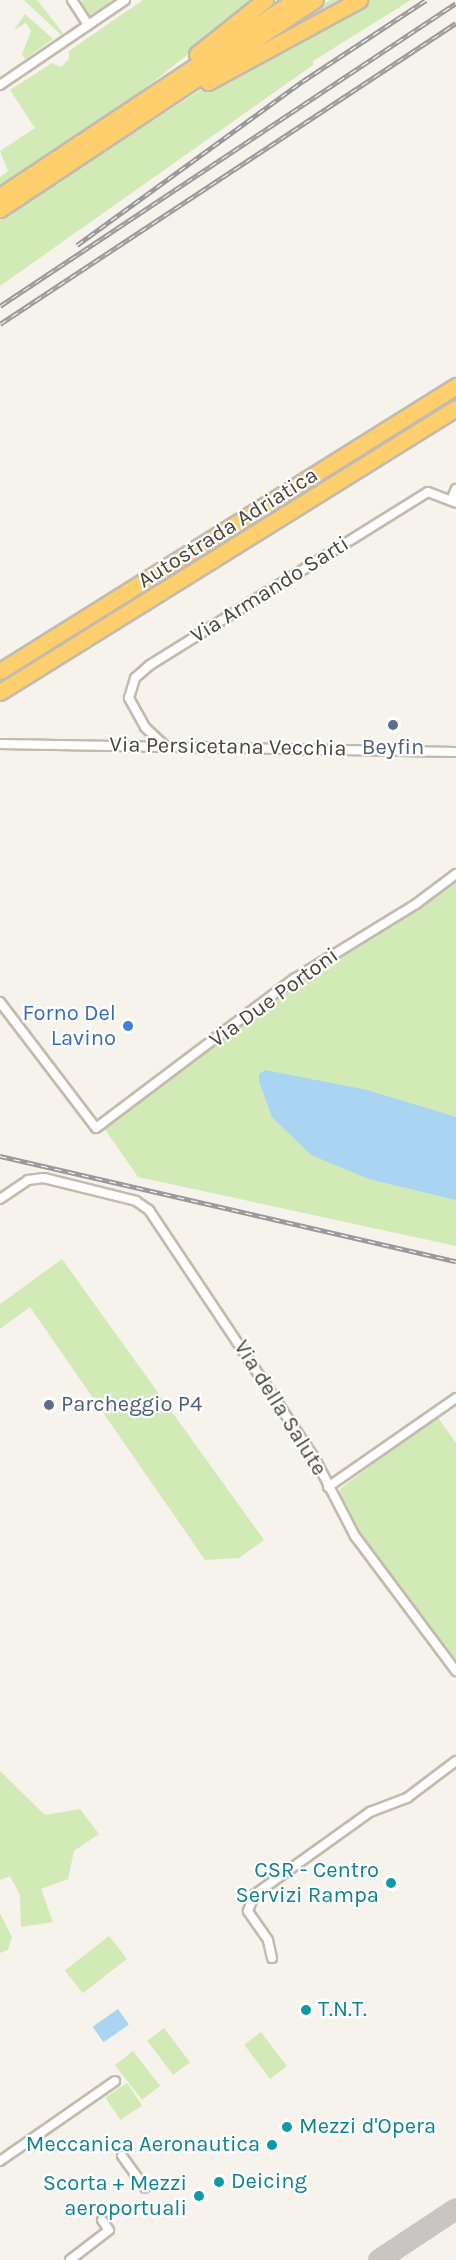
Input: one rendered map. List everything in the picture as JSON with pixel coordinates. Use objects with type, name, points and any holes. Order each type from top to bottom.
[{"type":"highway","points":[[105,126],[265,0]]},
{"type":"highway","points":[[0,196],[295,0]]},
{"type":"highway","points":[[0,209],[315,0]]},
{"type":"highway","points":[[99,144],[359,0]]},
{"type":"highway","name":"Autostrada Adriatica","points":[[0,671],[456,386]]},
{"type":"highway","name":"Autostrada Adriatica","points":[[0,692],[456,408]]},
{"type":"street","points":[[72,0],[88,25]]},
{"type":"street","points":[[0,85],[125,0]]},
{"type":"street","points":[[453,501],[456,489]]},
{"type":"street","name":"Via Armando Sarti","points":[[164,745],[147,729],[129,698],[135,678],[160,659],[428,492],[453,501]]},
{"type":"street","points":[[144,744],[147,729]]},
{"type":"street","name":"Via Persicetana Vecchia","points":[[0,744],[144,744],[456,752]]},
{"type":"street","name":"Via Due Portoni","points":[[0,1002],[96,1128],[294,979],[416,904],[456,874]]},
{"type":"street","name":"Via della Salute","points":[[0,1199],[28,1180],[44,1178],[144,1205],[314,1457],[355,1536],[456,1671]]},
{"type":"street","points":[[328,1487],[456,1398]]},
{"type":"street","points":[[273,1958],[268,1940],[248,1911],[254,1895],[370,1812],[407,1798],[456,1761]]},
{"type":"street","points":[[0,2161],[115,2081]]},
{"type":"street","points":[[122,2156],[145,2188]]},
{"type":"street","points":[[70,2260],[109,2230],[102,2220]]},
{"type":"green space","points":[[24,0],[37,0],[63,33],[61,35]]},
{"type":"green space","points":[[83,0],[113,0],[90,15],[81,3]]},
{"type":"green space","points":[[143,0],[257,0],[143,90],[0,185],[0,177],[8,171],[0,151],[35,128],[10,90],[52,63],[61,67],[69,59],[69,51]]},
{"type":"green space","points":[[330,0],[349,0],[275,37],[276,36]]},
{"type":"green space","points":[[369,0],[411,0],[313,61],[313,65],[0,286],[0,219],[199,91]]},
{"type":"green space","points":[[25,14],[53,39],[25,59],[22,54],[31,31],[26,23],[14,30]]},
{"type":"green space","points":[[456,878],[456,1246],[138,1177],[104,1128],[295,985]]},
{"type":"green space","points":[[62,1259],[264,1540],[239,1558],[205,1560],[30,1307],[0,1329],[0,1304]]},
{"type":"green space","points":[[437,1416],[456,1443],[456,1661],[347,1515],[338,1496],[341,1488]]},
{"type":"green space","points":[[0,1771],[45,1815],[80,1809],[99,1834],[74,1851],[68,1879],[41,1889],[53,1922],[21,1927],[20,1895],[10,1876],[0,1880]]},
{"type":"green space","points":[[0,1913],[12,1937],[8,1950],[0,1953]]},
{"type":"green space","points":[[109,1936],[127,1959],[83,1993],[65,1970]]},
{"type":"green space","points":[[164,2028],[190,2062],[173,2075],[147,2041]]},
{"type":"green space","points":[[261,2032],[287,2066],[270,2079],[244,2045]]},
{"type":"green space","points":[[133,2051],[160,2086],[142,2100],[115,2065]]},
{"type":"green space","points":[[127,2083],[142,2105],[121,2120],[105,2098]]},
{"type":"water","points":[[265,1070],[367,1090],[456,1117],[456,1200],[369,1179],[311,1155],[272,1117],[259,1081],[259,1074]]},
{"type":"water","points":[[118,2009],[129,2025],[104,2042],[93,2027]]},
{"type":"taxiway","points":[[379,2260],[456,2209]]},
{"type":"railway","points":[[77,245],[303,81],[426,0]]},
{"type":"railway","points":[[0,306],[456,3]]},
{"type":"railway","points":[[0,324],[456,23]]},
{"type":"railway","points":[[0,1156],[456,1261]]},
{"type":"place","name":"Beyfin","points":[[393,725]]},
{"type":"place","name":"Forno Del Lavino","points":[[128,1026]]},
{"type":"place","name":"Parcheggio P4","points":[[49,1405]]},
{"type":"place","name":"CSR - Centro Servizi Rampa","points":[[391,1883]]},
{"type":"place","name":"T.N.T.","points":[[306,2010]]},
{"type":"place","name":"Mezzi d'Opera","points":[[287,2127]]},
{"type":"place","name":"Meccanica Aeronautica","points":[[272,2145]]},
{"type":"place","name":"Deicing","points":[[219,2182]]},
{"type":"place","name":"Scorta + Mezzi aeroportuali","points":[[199,2196]]}]
